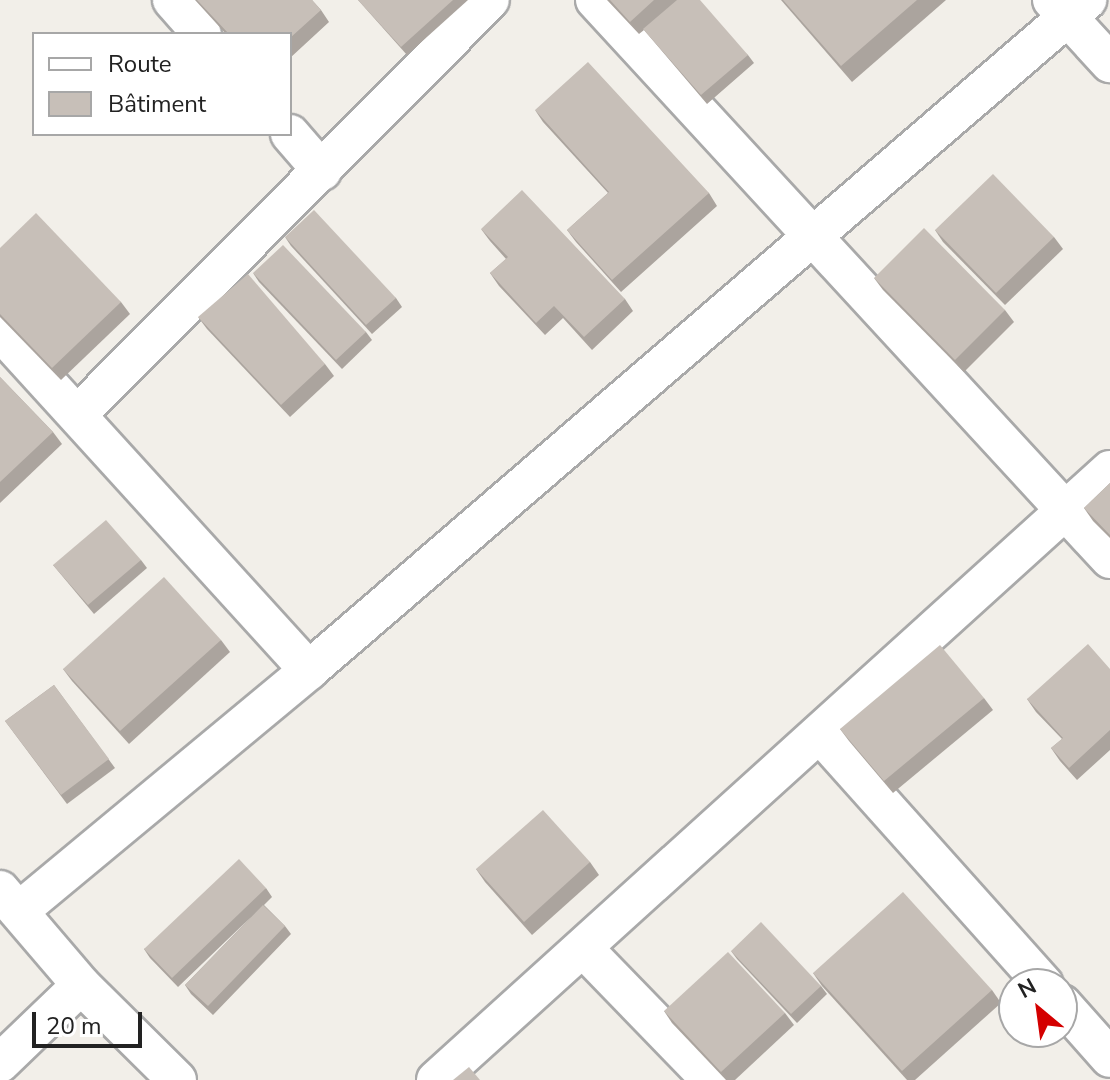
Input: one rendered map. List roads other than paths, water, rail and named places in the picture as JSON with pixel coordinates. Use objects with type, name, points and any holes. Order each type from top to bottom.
[{"type":"street","points":[[172,0],[200,32]]},
{"type":"street","points":[[77,415],[490,0]]},
{"type":"street","points":[[595,0],[810,238],[1110,559]]},
{"type":"street","points":[[177,1080],[81,985],[10,901],[309,670],[810,238],[1069,6],[1110,63]]},
{"type":"street","points":[[292,136],[322,171]]},
{"type":"street","points":[[0,331],[309,670]]},
{"type":"street","points":[[436,1080],[821,735],[1110,470]]},
{"type":"street","points":[[821,735],[1030,968]]},
{"type":"street","points":[[584,949],[711,1080]]},
{"type":"street","points":[[0,1063],[81,985]]},
{"type":"street","points":[[1078,1022],[1110,1058]]}]
